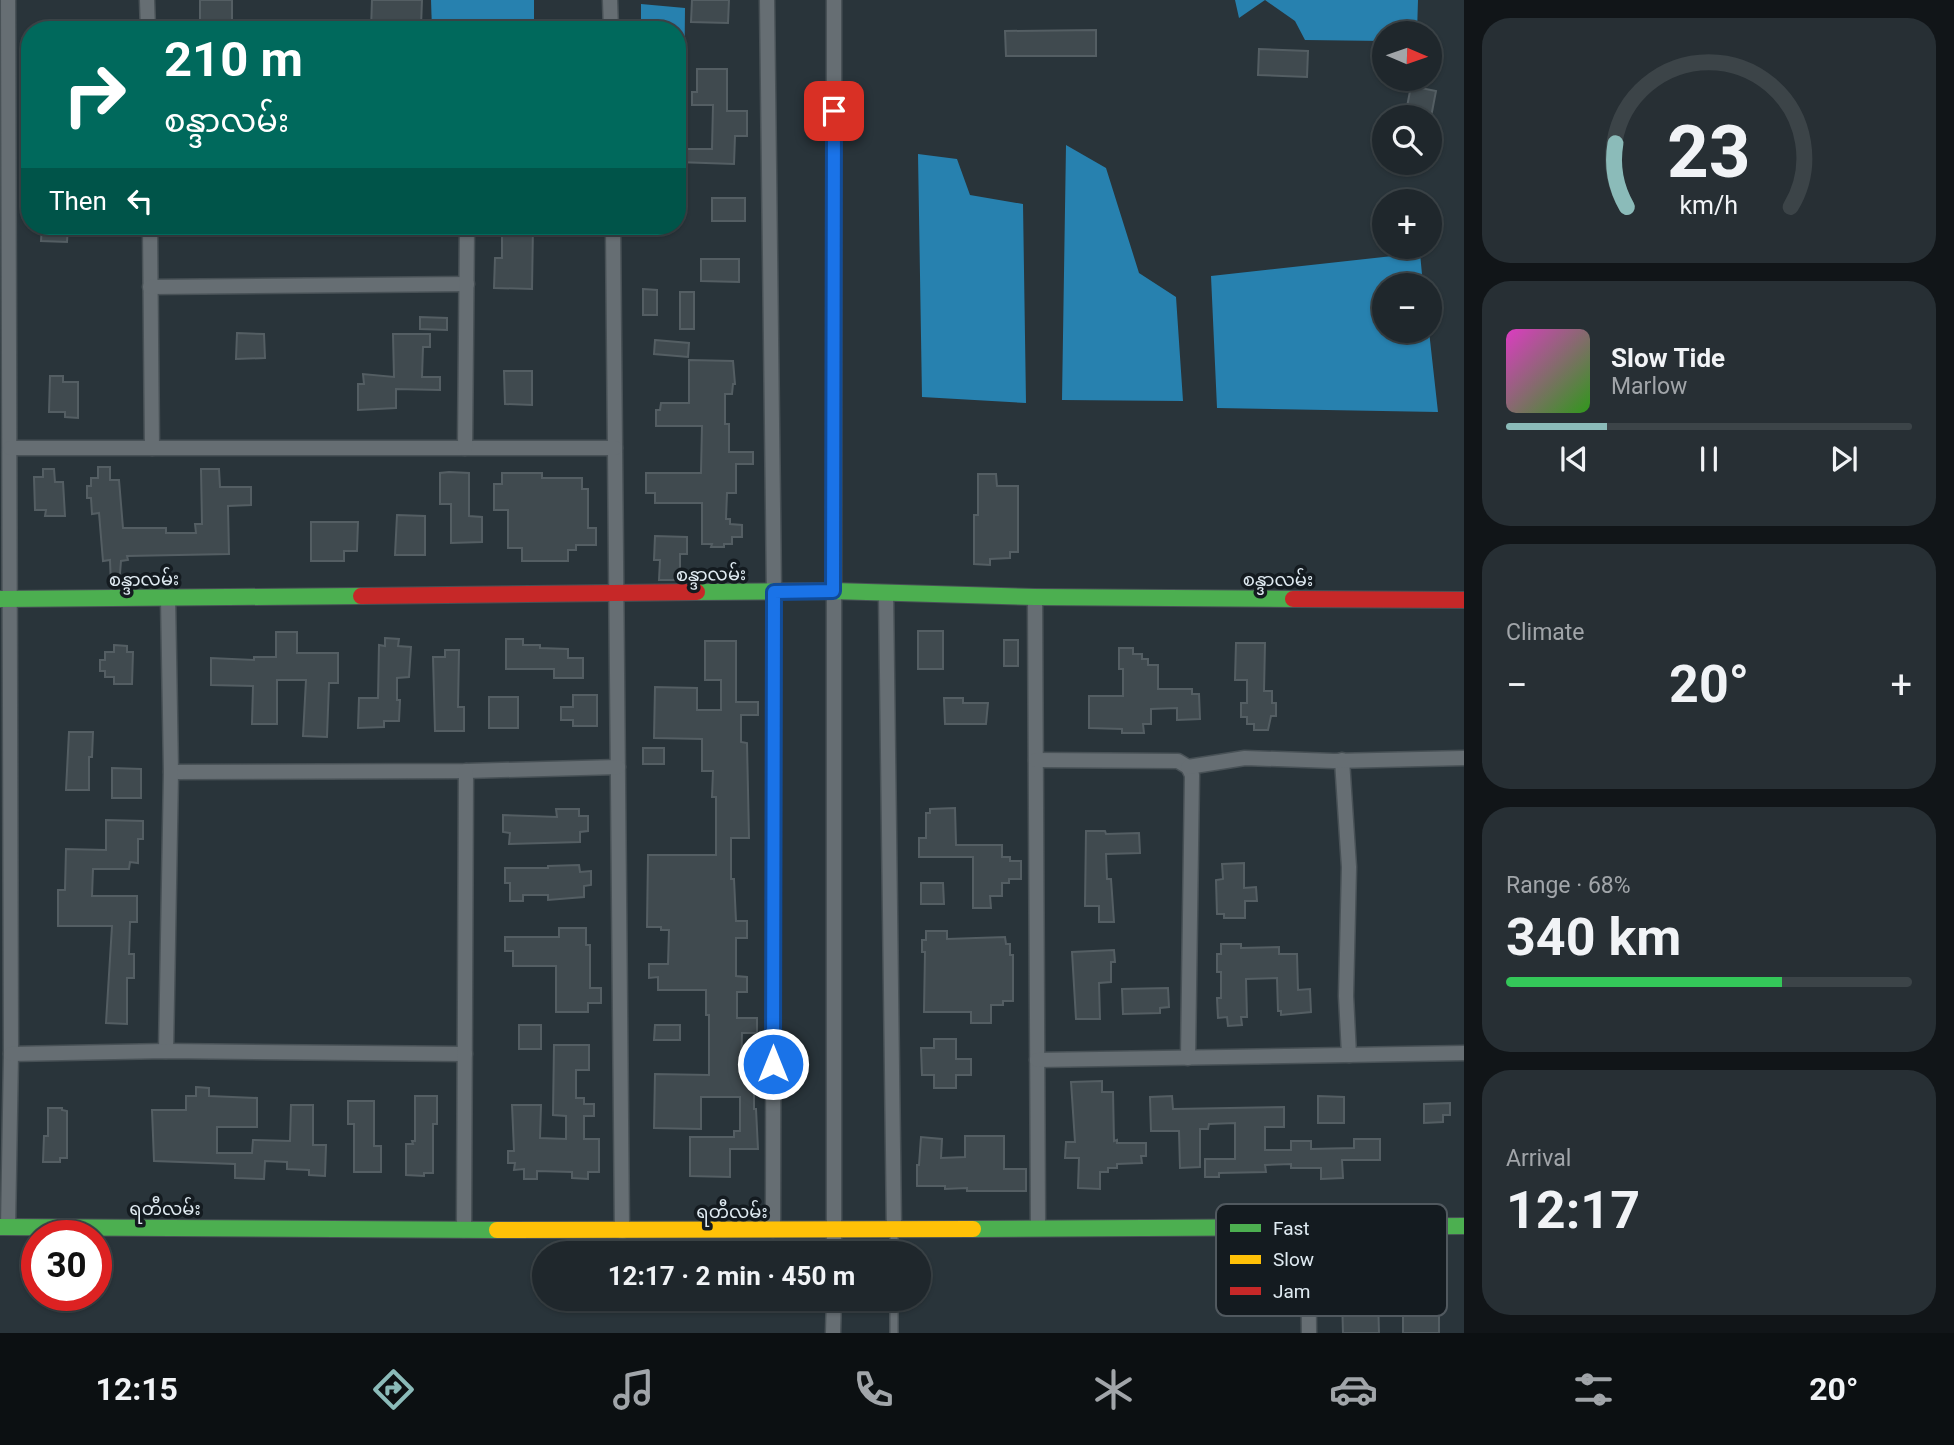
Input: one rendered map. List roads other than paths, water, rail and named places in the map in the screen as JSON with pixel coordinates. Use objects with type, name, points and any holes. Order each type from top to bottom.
[{"type":"street","points":[[4,1227],[11,1054],[5,599],[10,448],[8,0]]},
{"type":"street","points":[[147,0],[148,21]]},
{"type":"street","points":[[610,0],[611,21]]},
{"type":"street","points":[[767,0],[774,592],[773,1230]]},
{"type":"street","points":[[834,0],[834,1241]]},
{"type":"street","points":[[150,235],[152,448]]},
{"type":"street","points":[[465,448],[467,235]]},
{"type":"street","points":[[613,235],[622,1231]]},
{"type":"street","points":[[150,287],[467,284]]},
{"type":"street","points":[[10,448],[615,448]]},
{"type":"street","name":"စန္ဒာလမ်း","points":[[5,599],[833,591],[1035,597],[1464,600]]},
{"type":"street","points":[[886,593],[894,1229]]},
{"type":"street","points":[[1035,597],[1038,1228]]},
{"type":"street","points":[[166,1051],[171,772],[168,598]]},
{"type":"street","points":[[1188,767],[1245,758],[1342,761],[1464,758]]},
{"type":"street","points":[[1036,760],[1178,761],[1188,767],[1192,775],[1188,1058]]},
{"type":"street","points":[[1342,761],[1349,867],[1346,996],[1349,1055]]},
{"type":"street","points":[[171,772],[466,771],[618,767]]},
{"type":"street","points":[[464,1230],[466,771]]},
{"type":"street","points":[[11,1054],[166,1051],[465,1055]]},
{"type":"street","points":[[1037,1060],[1464,1053]]},
{"type":"street","name":"ရတီလမ်း","points":[[4,1227],[622,1231],[1216,1227]]},
{"type":"street","points":[[833,1333],[834,1311]]},
{"type":"lane","points":[[894,1229],[894,1241]]},
{"type":"lane","points":[[894,1311],[894,1333]]},
{"type":"water","points":[[431,0],[534,0],[534,21],[432,21]]},
{"type":"water","points":[[1235,0],[1265,0],[1239,18]]},
{"type":"water","points":[[1265,0],[1418,0],[1417,21],[1372,21],[1372,41],[1305,40],[1295,21]]},
{"type":"water","points":[[641,4],[685,8],[685,21],[641,21]]},
{"type":"water","points":[[1066,145],[1106,168],[1139,273],[1176,297],[1183,401],[1062,400]]},
{"type":"water","points":[[918,154],[957,159],[970,195],[1023,204],[1026,403],[922,397]]},
{"type":"water","points":[[1372,258],[1421,259],[1422,273],[1372,273],[1372,343],[1430,343],[1438,412],[1217,408],[1211,276]]}]
